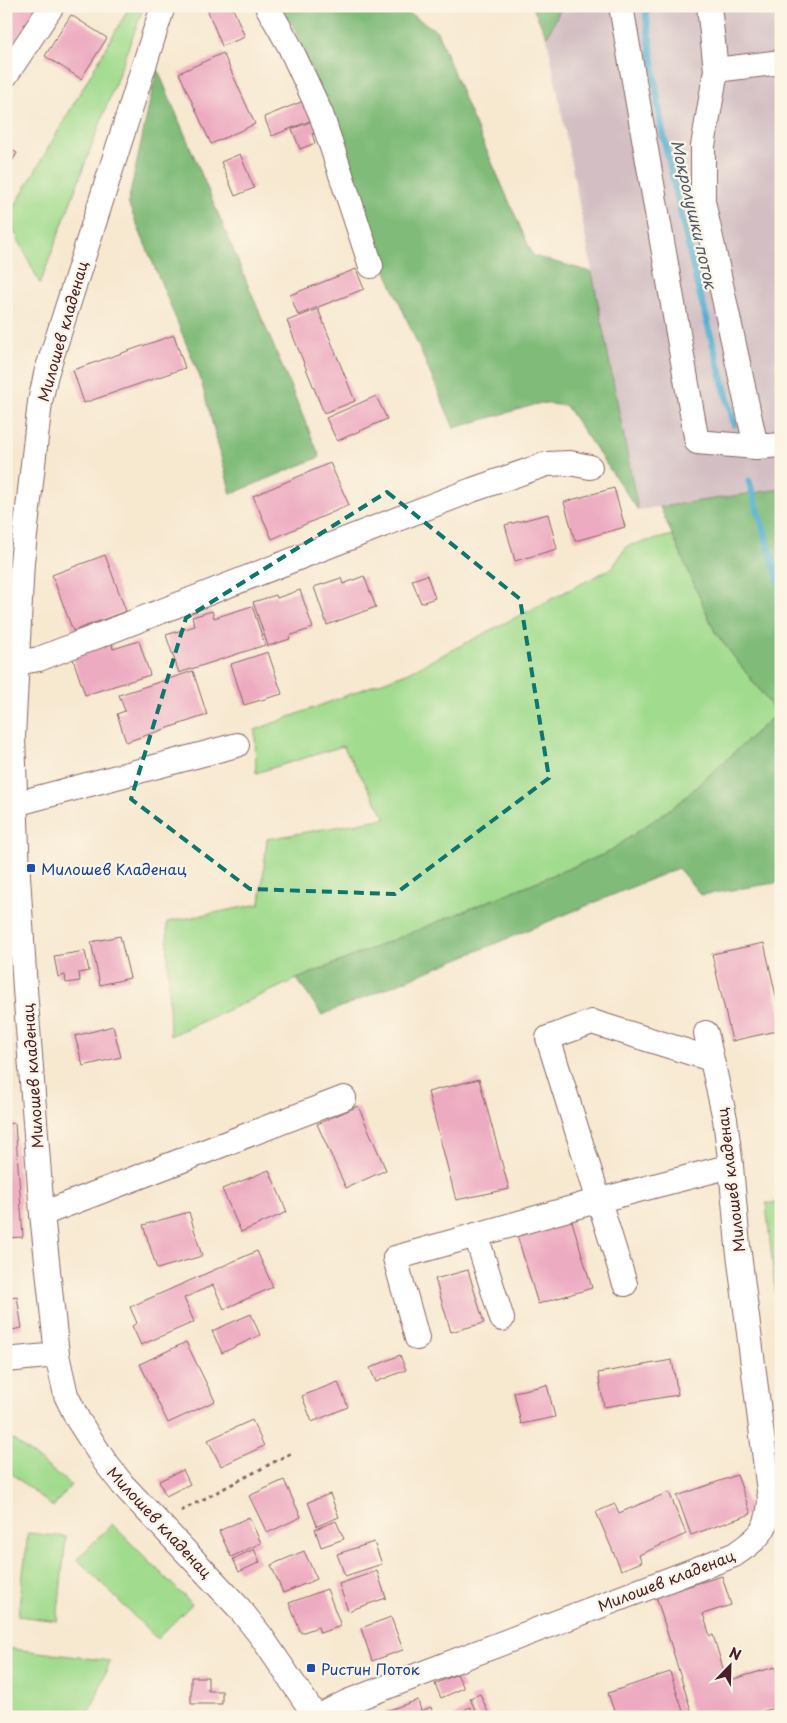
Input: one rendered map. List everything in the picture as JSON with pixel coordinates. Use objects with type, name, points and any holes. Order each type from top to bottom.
[{"type":"street","points":[[6,75],[52,6]]},
{"type":"street","name":"Милошев кладенац","points":[[163,6],[43,389],[26,515],[11,662],[15,804],[16,990],[57,1354],[66,1395],[78,1420],[122,1485],[239,1608],[317,1717],[347,1702],[734,1555],[774,1524],[770,1514],[770,1499],[738,1246],[725,1119],[706,1033]]},
{"type":"street","points":[[267,6],[289,45],[321,114],[371,266]]},
{"type":"street","points":[[621,6],[698,442],[756,446],[781,445]]},
{"type":"street","points":[[709,6],[716,70],[703,146],[703,201],[756,446]]},
{"type":"street","points":[[716,70],[781,62]]},
{"type":"street","points":[[11,662],[39,659],[472,490],[547,464],[570,463],[590,467]]},
{"type":"street","points":[[15,804],[237,745]]},
{"type":"street","points":[[626,1284],[548,1038],[592,1022],[711,1060]]},
{"type":"street","points":[[42,1214],[344,1098]]},
{"type":"street","points":[[418,1338],[395,1258],[600,1200],[731,1166]]},
{"type":"street","points":[[476,1235],[502,1319]]},
{"type":"street","points":[[6,1360],[57,1354]]},
{"type":"path","points":[[158,1523],[294,1452]]},
{"type":"highlighted area","points":[[387,492],[520,599],[549,778],[395,894],[250,889],[131,799],[186,618]]},
{"type":"shaded area","points":[[561,6],[781,6],[781,489],[638,510],[546,32]]},
{"type":"green space","points":[[130,6],[144,6],[40,284],[8,218]]},
{"type":"green space","points":[[279,6],[398,6],[437,31],[467,106],[533,256],[592,272],[638,510],[566,406],[541,403],[454,428],[381,260],[328,110],[292,24]]},
{"type":"green space","points":[[532,6],[562,6],[547,37]]},
{"type":"green space","points":[[157,68],[320,457],[231,494],[200,377],[128,203]]},
{"type":"green space","points":[[781,489],[781,882],[701,895],[678,868],[322,1015],[297,979],[607,853],[680,802],[777,713],[715,632],[660,507]]},
{"type":"green space","points":[[673,535],[715,632],[777,713],[680,802],[607,853],[297,979],[170,1036],[167,922],[260,904],[267,839],[386,818],[343,746],[256,773],[255,730],[409,672],[612,568],[627,546]]},
{"type":"green space","points":[[766,1203],[781,1203],[781,1347]]},
{"type":"green space","points":[[6,1434],[71,1485],[53,1507],[6,1469]]},
{"type":"green space","points":[[112,1524],[192,1604],[157,1639],[77,1559]]},
{"type":"green space","points":[[28,1533],[66,1537],[57,1621],[18,1616]]},
{"type":"green space","points":[[6,1648],[110,1661],[91,1710],[66,1717],[6,1717]]},
{"type":"building","points":[[6,6],[39,6],[6,55]]},
{"type":"building","points":[[214,6],[232,6],[245,37],[222,46],[207,9]]},
{"type":"building","points":[[71,15],[107,38],[81,79],[45,56]]},
{"type":"building","points":[[223,53],[255,124],[211,144],[179,73]]},
{"type":"building","points":[[306,100],[314,119],[272,136],[264,117]]},
{"type":"building","points":[[318,119],[322,130],[312,134],[315,143],[300,149],[292,129]]},
{"type":"building","points":[[6,146],[17,153],[6,171]]},
{"type":"building","points":[[240,154],[254,188],[235,196],[221,162]]},
{"type":"building","points":[[356,269],[364,289],[298,315],[290,295]]},
{"type":"building","points":[[318,309],[355,401],[324,413],[287,321]]},
{"type":"building","points":[[174,335],[185,368],[84,403],[73,370]]},
{"type":"building","points":[[376,396],[387,419],[337,441],[326,418]]},
{"type":"building","points":[[330,463],[349,505],[272,539],[253,496]]},
{"type":"building","points":[[614,488],[625,527],[575,541],[564,502]]},
{"type":"building","points":[[548,514],[557,549],[515,561],[505,525]]},
{"type":"building","points":[[105,555],[126,611],[73,631],[52,575]]},
{"type":"building","points":[[427,575],[435,598],[421,603],[412,580]]},
{"type":"building","points":[[364,576],[376,607],[327,625],[314,587],[341,578],[343,584]]},
{"type":"building","points":[[300,590],[313,628],[289,636],[290,639],[268,646],[253,602],[276,595],[277,598]]},
{"type":"building","points":[[252,606],[265,645],[179,673],[166,635],[195,626],[192,617],[212,611],[214,618]]},
{"type":"building","points":[[139,641],[150,675],[85,695],[72,656],[112,643],[113,649]]},
{"type":"building","points":[[268,652],[282,694],[244,705],[231,664]]},
{"type":"building","points":[[193,671],[207,715],[126,742],[117,714],[125,711],[119,695]]},
{"type":"building","points":[[120,936],[130,978],[100,985],[91,942]]},
{"type":"building","points":[[764,943],[781,1018],[781,1030],[732,1041],[712,954]]},
{"type":"building","points":[[85,951],[89,971],[79,973],[80,981],[66,983],[65,975],[58,977],[54,956]]},
{"type":"building","points":[[113,1026],[121,1057],[83,1066],[75,1036]]},
{"type":"building","points":[[479,1079],[509,1189],[456,1200],[428,1092]]},
{"type":"building","points":[[358,1106],[386,1170],[346,1188],[317,1124]]},
{"type":"building","points":[[15,1123],[23,1237],[6,1238],[6,1124]]},
{"type":"building","points":[[269,1170],[287,1212],[241,1232],[222,1189]]},
{"type":"building","points":[[189,1212],[202,1256],[157,1269],[143,1225]]},
{"type":"building","points":[[571,1218],[592,1288],[538,1304],[517,1235]]},
{"type":"building","points":[[257,1251],[273,1287],[224,1309],[213,1285],[184,1298],[194,1322],[141,1345],[132,1326],[137,1323],[130,1307]]},
{"type":"building","points":[[468,1270],[484,1323],[451,1332],[435,1279]]},
{"type":"building","points":[[17,1296],[22,1328],[6,1331],[6,1298]]},
{"type":"building","points":[[251,1314],[260,1335],[222,1353],[212,1331]]},
{"type":"building","points":[[186,1342],[215,1401],[168,1423],[140,1364]]},
{"type":"building","points":[[400,1355],[406,1370],[376,1382],[370,1368]]},
{"type":"building","points":[[672,1360],[678,1395],[604,1407],[598,1373]]},
{"type":"building","points":[[338,1382],[348,1407],[312,1422],[302,1396]]},
{"type":"building","points":[[547,1385],[555,1417],[521,1424],[514,1392]]},
{"type":"building","points":[[252,1420],[264,1446],[221,1466],[208,1440]]},
{"type":"building","points":[[183,1470],[190,1484],[166,1496],[159,1481]]},
{"type":"building","points":[[737,1475],[751,1514],[691,1535],[677,1496]]},
{"type":"building","points":[[284,1480],[301,1517],[267,1533],[249,1496]]},
{"type":"building","points":[[669,1492],[686,1534],[639,1555],[642,1562],[621,1570],[596,1512],[615,1504],[619,1513]]},
{"type":"building","points":[[330,1494],[339,1517],[317,1526],[308,1502]]},
{"type":"building","points":[[249,1517],[261,1543],[231,1557],[219,1531]]},
{"type":"building","points":[[336,1521],[344,1539],[321,1547],[315,1529]]},
{"type":"building","points":[[374,1542],[382,1564],[345,1576],[337,1554]]},
{"type":"building","points":[[254,1549],[260,1562],[239,1572],[233,1559]]},
{"type":"building","points":[[304,1551],[317,1579],[283,1593],[271,1565]]},
{"type":"building","points":[[377,1571],[386,1598],[348,1611],[339,1584]]},
{"type":"building","points":[[722,1576],[731,1605],[703,1614],[710,1636],[713,1635],[727,1681],[775,1667],[781,1686],[781,1706],[744,1717],[693,1717],[656,1596]]},
{"type":"building","points":[[327,1589],[341,1626],[320,1633],[318,1627],[301,1633],[289,1603]]},
{"type":"building","points":[[391,1617],[403,1650],[372,1661],[361,1628]]},
{"type":"building","points":[[670,1672],[685,1717],[616,1717],[608,1693]]},
{"type":"building","points":[[457,1674],[464,1688],[441,1698],[435,1684]]},
{"type":"building","points":[[191,1677],[208,1677],[208,1691],[222,1691],[222,1704],[191,1704]]},
{"type":"building","points":[[480,1694],[490,1717],[478,1717],[470,1698]]},
{"type":"building","points":[[418,1700],[421,1711],[431,1707],[434,1717],[389,1717],[386,1711]]},
{"type":"building","points":[[470,1707],[475,1717],[452,1717]]},
{"type":"waterway","name":"Мокролушки поток","points":[[645,6],[661,125],[696,279],[734,424]]},
{"type":"waterway","name":"Мокролушки поток","points":[[749,481],[781,587]]},
{"type":"place","name":"Милошев Кладенац","points":[[31,868]]},
{"type":"place","name":"Ристин Поток","points":[[311,1668]]}]
